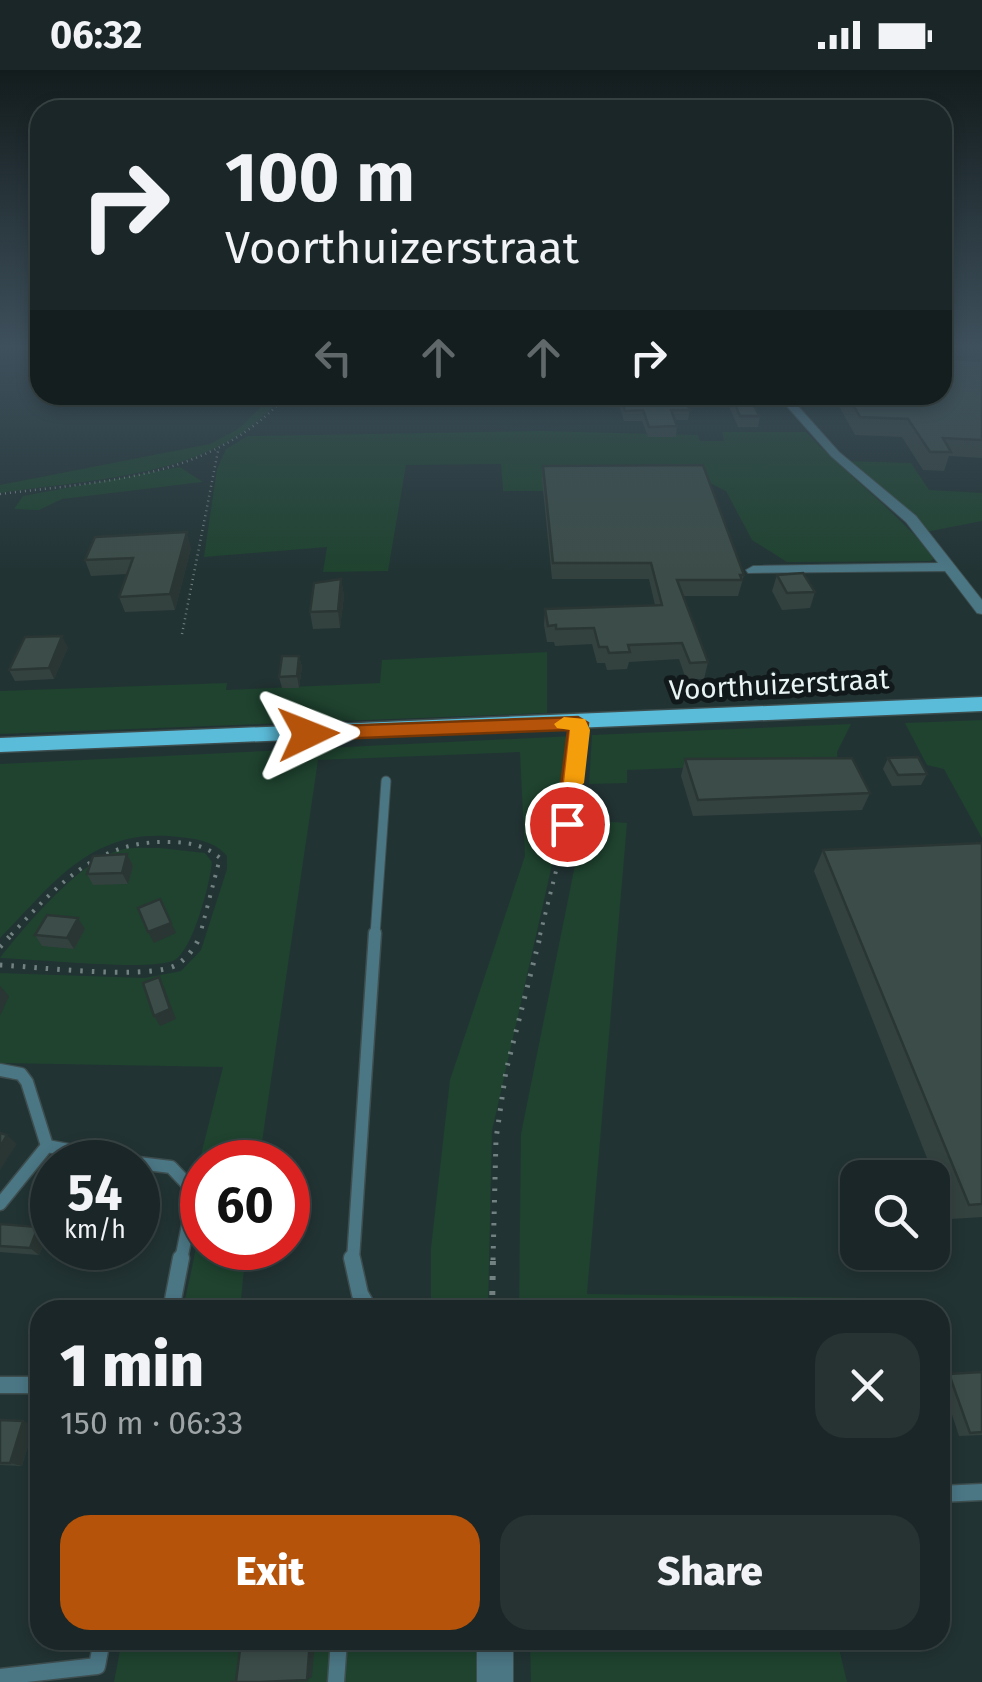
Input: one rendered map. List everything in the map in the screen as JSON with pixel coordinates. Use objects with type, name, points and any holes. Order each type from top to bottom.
[{"type":"main road","name":"Voorthuizerstraat","points":[[0,745],[982,704]]},
{"type":"street","points":[[806,422],[834,454],[911,519],[982,610]]},
{"type":"street","points":[[754,570],[948,567]]},
{"type":"street","points":[[567,824],[578,723]]},
{"type":"street","points":[[495,1650],[496,1682]]},
{"type":"lane","points":[[363,1300],[351,1252],[386,782]]},
{"type":"lane","points":[[0,1070],[22,1074],[34,1090],[36,1120],[44,1140]]},
{"type":"lane","points":[[160,1166],[172,1167],[190,1186],[189,1220],[172,1300]]},
{"type":"lane","points":[[0,1204],[30,1167]]},
{"type":"lane","points":[[0,1386],[30,1384]]},
{"type":"lane","points":[[950,1494],[982,1492]]},
{"type":"lane","points":[[0,1677],[97,1666],[100,1650]]},
{"type":"lane","points":[[336,1682],[338,1650]]},
{"type":"path","points":[[0,494],[165,468],[218,451],[260,422]]},
{"type":"path","points":[[182,634],[218,451]]},
{"type":"path","points":[[492,1300],[496,1140],[506,1071],[567,824]]},
{"type":"path","points":[[0,947],[72,873],[109,848],[164,841],[196,844],[220,858],[220,870],[197,946],[174,967],[118,971],[0,965]]},
{"type":"green space","points":[[245,422],[254,422],[217,447],[183,461],[110,478],[0,493],[0,485],[210,444]]},
{"type":"green space","points":[[543,431],[698,435],[700,441],[724,441],[722,432],[806,432],[935,558],[787,562],[752,540],[726,491],[700,478],[503,491],[501,464],[406,465],[388,571],[323,572],[327,547],[204,557],[217,469],[226,449],[248,436]]},
{"type":"green space","points":[[848,461],[911,463],[929,490],[982,493],[982,521],[926,532]]},
{"type":"green space","points":[[180,467],[203,482],[62,499],[39,510],[14,509],[23,496]]},
{"type":"green space","points":[[547,652],[547,713],[0,734],[0,691],[227,683],[226,690],[380,683],[382,660]]},
{"type":"green space","points":[[982,720],[982,838],[944,769],[927,765],[905,723]]},
{"type":"green space","points":[[851,724],[837,752],[837,762],[627,770],[627,783],[589,784],[592,735]]},
{"type":"green space","points":[[572,736],[558,838],[492,1131],[488,1300],[395,1300],[431,1298],[431,1248],[450,1080],[525,856],[520,752],[318,760],[262,1140],[205,1140],[223,1067],[0,1063],[0,973],[145,978],[181,971],[201,950],[227,869],[227,856],[222,851],[211,844],[179,837],[122,840],[98,850],[57,879],[0,938],[0,764]]},
{"type":"green space","points":[[584,820],[627,823],[587,1294],[872,1300],[519,1300],[521,1134]]},
{"type":"green space","points":[[125,849],[205,853],[212,862],[194,931],[173,961],[115,965],[0,958],[52,898],[99,859]]},
{"type":"green space","points":[[192,1270],[244,1270],[241,1300],[185,1300]]},
{"type":"green space","points":[[120,1650],[489,1650],[489,1682],[114,1682]]},
{"type":"green space","points":[[530,1650],[839,1650],[847,1682],[531,1682]]},
{"type":"building","points":[[647,422],[676,422],[677,426],[649,427]]},
{"type":"building","points":[[910,422],[982,422],[982,440],[943,438],[951,452],[930,452]]},
{"type":"building","points":[[703,465],[744,575],[740,575],[742,580],[677,580],[708,662],[690,663],[682,643],[628,645],[630,652],[609,653],[607,647],[599,647],[594,628],[548,626],[545,609],[662,605],[651,563],[553,563],[543,466]]},
{"type":"building","points":[[187,532],[170,594],[119,597],[133,558],[85,560],[95,537]]},
{"type":"building","points":[[803,573],[815,592],[787,593],[777,575]]},
{"type":"building","points":[[341,579],[338,611],[310,612],[314,583]]},
{"type":"building","points":[[62,636],[49,668],[9,670],[25,637]]},
{"type":"building","points":[[282,656],[299,656],[297,676],[279,677]]},
{"type":"building","points":[[918,757],[927,774],[898,775],[888,758]]},
{"type":"building","points":[[852,758],[870,793],[698,800],[685,759]]},
{"type":"building","points":[[982,843],[982,1204],[969,1205],[823,850]]},
{"type":"building","points":[[127,854],[122,873],[87,874],[93,856]]},
{"type":"building","points":[[160,899],[171,923],[148,932],[138,908]]},
{"type":"building","points":[[47,915],[78,918],[67,938],[35,935]]},
{"type":"building","points":[[159,977],[170,1009],[154,1016],[143,983]]},
{"type":"building","points":[[0,1224],[30,1226],[30,1248],[0,1246]]},
{"type":"building","points":[[982,1372],[982,1432],[970,1433],[950,1374]]},
{"type":"building","points":[[0,1420],[23,1421],[10,1463],[0,1463]]},
{"type":"building","points":[[240,1650],[309,1650],[307,1680],[236,1682]]},
{"type":"slow traffic","points":[[564,724],[578,723],[580,730],[574,783]]},
{"type":"route","points":[[308,734],[578,723],[567,824]]}]
